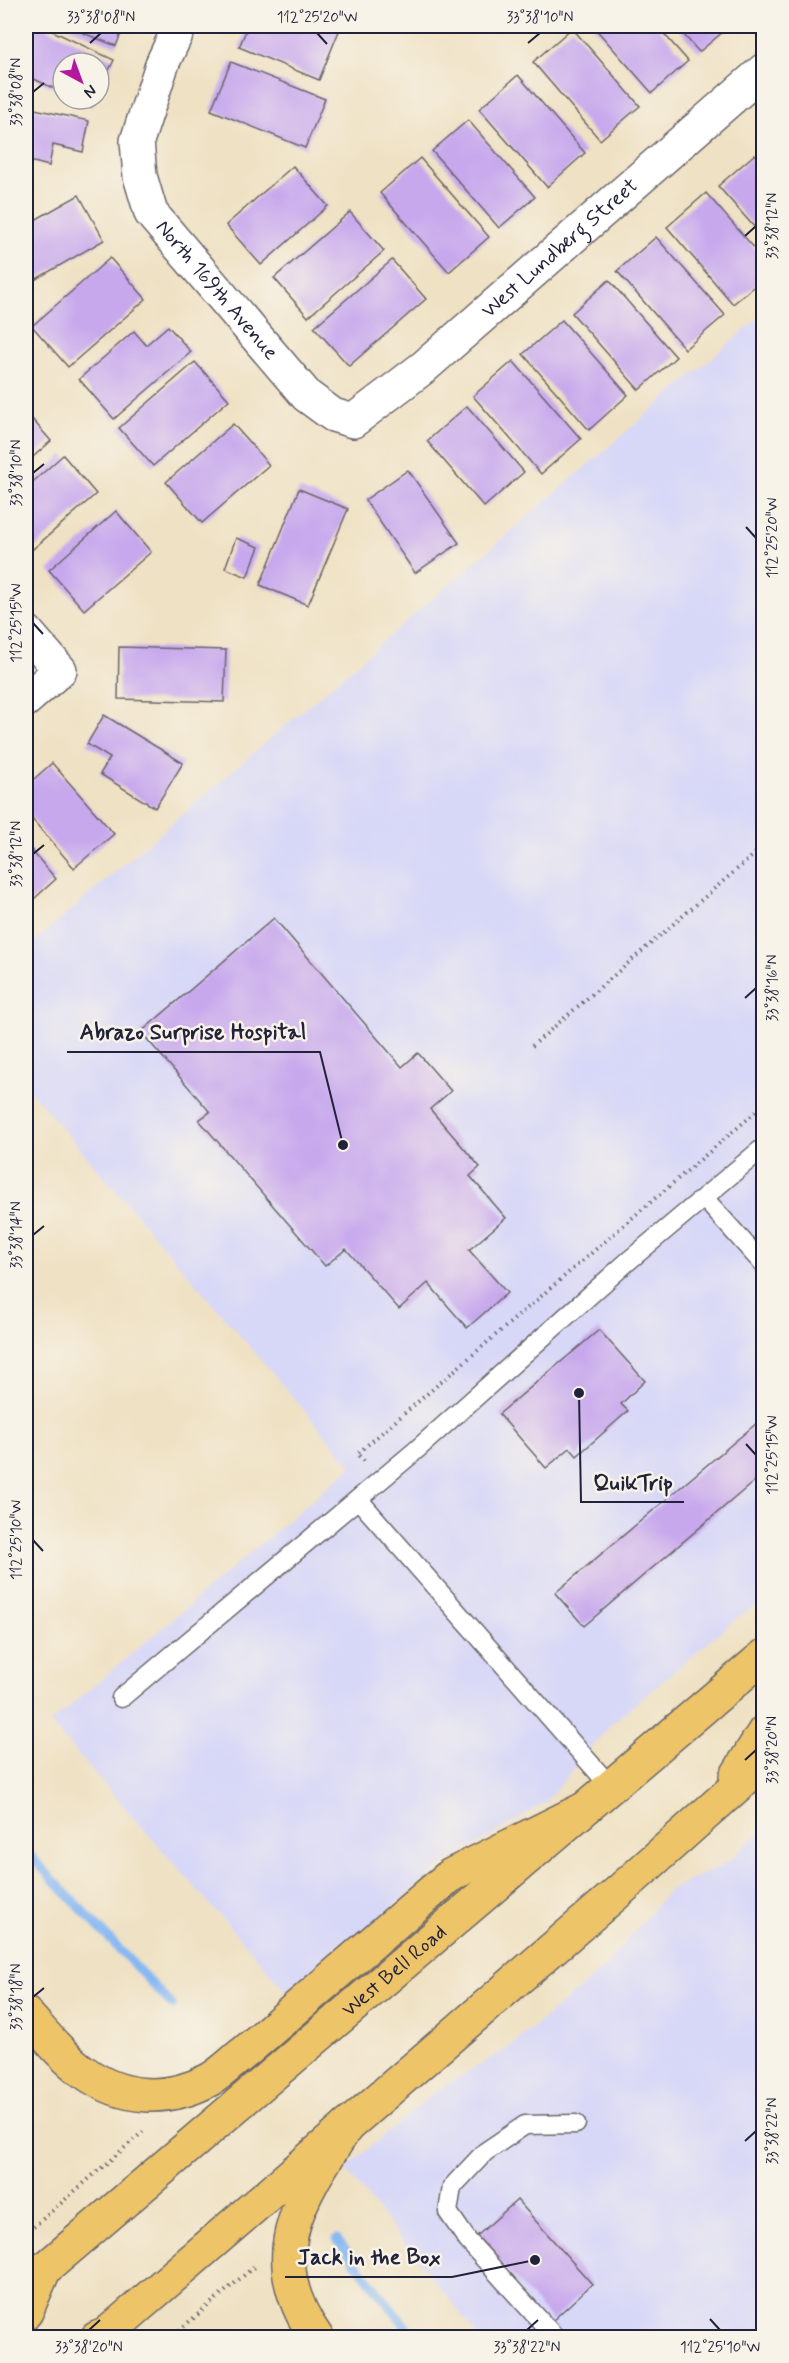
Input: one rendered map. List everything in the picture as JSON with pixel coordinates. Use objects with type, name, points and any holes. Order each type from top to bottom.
[{"type":"main road","name":"West Bell Road","points":[[35,2277],[764,1656]]},
{"type":"main road","points":[[724,1797],[764,1732]]},
{"type":"main road","points":[[101,2337],[617,1893],[764,1762]]},
{"type":"main road","points":[[26,2014],[83,2072],[111,2087],[149,2097],[179,2093],[211,2079],[245,2052],[451,1875],[584,1809]]},
{"type":"main road","points":[[317,2337],[295,2300],[287,2260],[291,2233],[299,2206],[315,2175],[347,2126]]},
{"type":"main road","points":[[26,2312],[35,2277]]},
{"type":"street","name":"North 169th Avenue","points":[[180,26],[163,62],[137,141],[141,176],[152,213],[307,396],[333,415],[353,421]]},
{"type":"street","name":"West Lundberg Street","points":[[353,421],[424,367],[764,70]]},
{"type":"street","points":[[26,631],[60,670],[26,700]]},
{"type":"lane","points":[[121,1698],[381,1480],[627,1263],[764,1147]]},
{"type":"lane","points":[[704,1198],[764,1265]]},
{"type":"lane","points":[[358,1499],[610,1786]]},
{"type":"lane","points":[[556,2337],[468,2241],[448,2212],[452,2187],[485,2152],[525,2125],[576,2124]]},
{"type":"path","points":[[532,1046],[764,846]]},
{"type":"path","points":[[381,1480],[357,1454],[764,1105]]},
{"type":"path","points":[[29,2231],[146,2129]]},
{"type":"path","points":[[170,2337],[255,2266]]},
{"type":"shaded area","points":[[763,314],[763,1601],[738,1617],[611,1724],[545,1803],[438,1868],[290,1995],[50,1723],[352,1466],[26,1086],[26,949]]},
{"type":"shaded area","points":[[763,1828],[763,2337],[479,2337],[345,2169],[436,2091],[510,2047],[605,1967],[668,1891],[725,1864]]},
{"type":"building","points":[[26,26],[42,26],[95,51],[51,51],[51,87],[26,75]]},
{"type":"building","points":[[66,26],[124,26],[116,46]]},
{"type":"building","points":[[248,26],[325,26],[339,31],[319,80],[239,47]]},
{"type":"building","points":[[593,26],[657,26],[688,61],[652,93]]},
{"type":"building","points":[[676,26],[730,26],[699,52]]},
{"type":"building","points":[[572,28],[640,106],[600,140],[533,62]]},
{"type":"building","points":[[231,62],[325,99],[305,148],[211,110]]},
{"type":"building","points":[[518,75],[585,153],[547,187],[479,109]]},
{"type":"building","points":[[26,107],[89,121],[83,152],[53,145],[49,166],[26,160]]},
{"type":"building","points":[[468,120],[535,197],[499,228],[432,151]]},
{"type":"building","points":[[755,154],[764,164],[764,238],[718,186]]},
{"type":"building","points":[[420,158],[489,237],[449,272],[380,193]]},
{"type":"building","points":[[293,166],[328,206],[261,265],[226,225]]},
{"type":"building","points":[[706,193],[764,259],[764,278],[733,304],[667,227]]},
{"type":"building","points":[[79,195],[104,240],[26,285],[26,225]]},
{"type":"building","points":[[350,212],[384,251],[308,317],[274,278]]},
{"type":"building","points":[[656,237],[725,315],[685,349],[617,271]]},
{"type":"building","points":[[110,258],[146,299],[68,367],[32,326]]},
{"type":"building","points":[[392,260],[426,299],[349,366],[314,327]]},
{"type":"building","points":[[609,280],[676,357],[639,390],[572,313]]},
{"type":"building","points":[[562,320],[628,395],[589,430],[523,354]]},
{"type":"building","points":[[168,326],[191,352],[114,419],[79,379],[134,331],[146,345]]},
{"type":"building","points":[[513,361],[581,439],[541,474],[473,396]]},
{"type":"building","points":[[195,362],[229,400],[153,466],[119,428]]},
{"type":"building","points":[[467,406],[524,472],[484,507],[427,441]]},
{"type":"building","points":[[26,412],[51,441],[26,463]]},
{"type":"building","points":[[233,424],[269,465],[202,523],[166,482]]},
{"type":"building","points":[[63,455],[96,494],[26,555],[26,488]]},
{"type":"building","points":[[408,470],[459,543],[415,573],[365,500]]},
{"type":"building","points":[[299,489],[348,509],[308,605],[260,585]]},
{"type":"building","points":[[116,511],[151,552],[84,610],[49,570]]},
{"type":"building","points":[[236,538],[259,547],[247,577],[225,568]]},
{"type":"building","points":[[119,647],[226,650],[224,702],[118,699]]},
{"type":"building","points":[[104,715],[183,763],[155,808],[100,774],[110,758],[87,744]]},
{"type":"building","points":[[52,763],[114,834],[74,868],[26,812],[26,786]]},
{"type":"building","points":[[26,844],[56,879],[26,906]]},
{"type":"building","points":[[274,918],[402,1067],[418,1053],[451,1091],[430,1109],[480,1167],[470,1176],[506,1218],[469,1250],[507,1293],[467,1328],[428,1283],[399,1309],[346,1249],[325,1266],[199,1120],[210,1112],[141,1032]]},
{"type":"building","points":[[599,1330],[645,1381],[621,1404],[628,1411],[577,1456],[570,1448],[546,1468],[499,1414]]},
{"type":"building","points":[[764,1417],[764,1473],[584,1626],[555,1593]]},
{"type":"building","points":[[517,2200],[592,2284],[552,2321],[477,2236]]},
{"type":"waterway","points":[[26,1851],[172,2005]]},
{"type":"waterway","points":[[337,2239],[415,2338]]},
{"type":"place","name":"Abrazo Surprise Hospital","points":[[343,1145]]},
{"type":"place","name":"QuikTrip","points":[[579,1393]]},
{"type":"place","name":"Jack in the Box","points":[[535,2260]]}]
